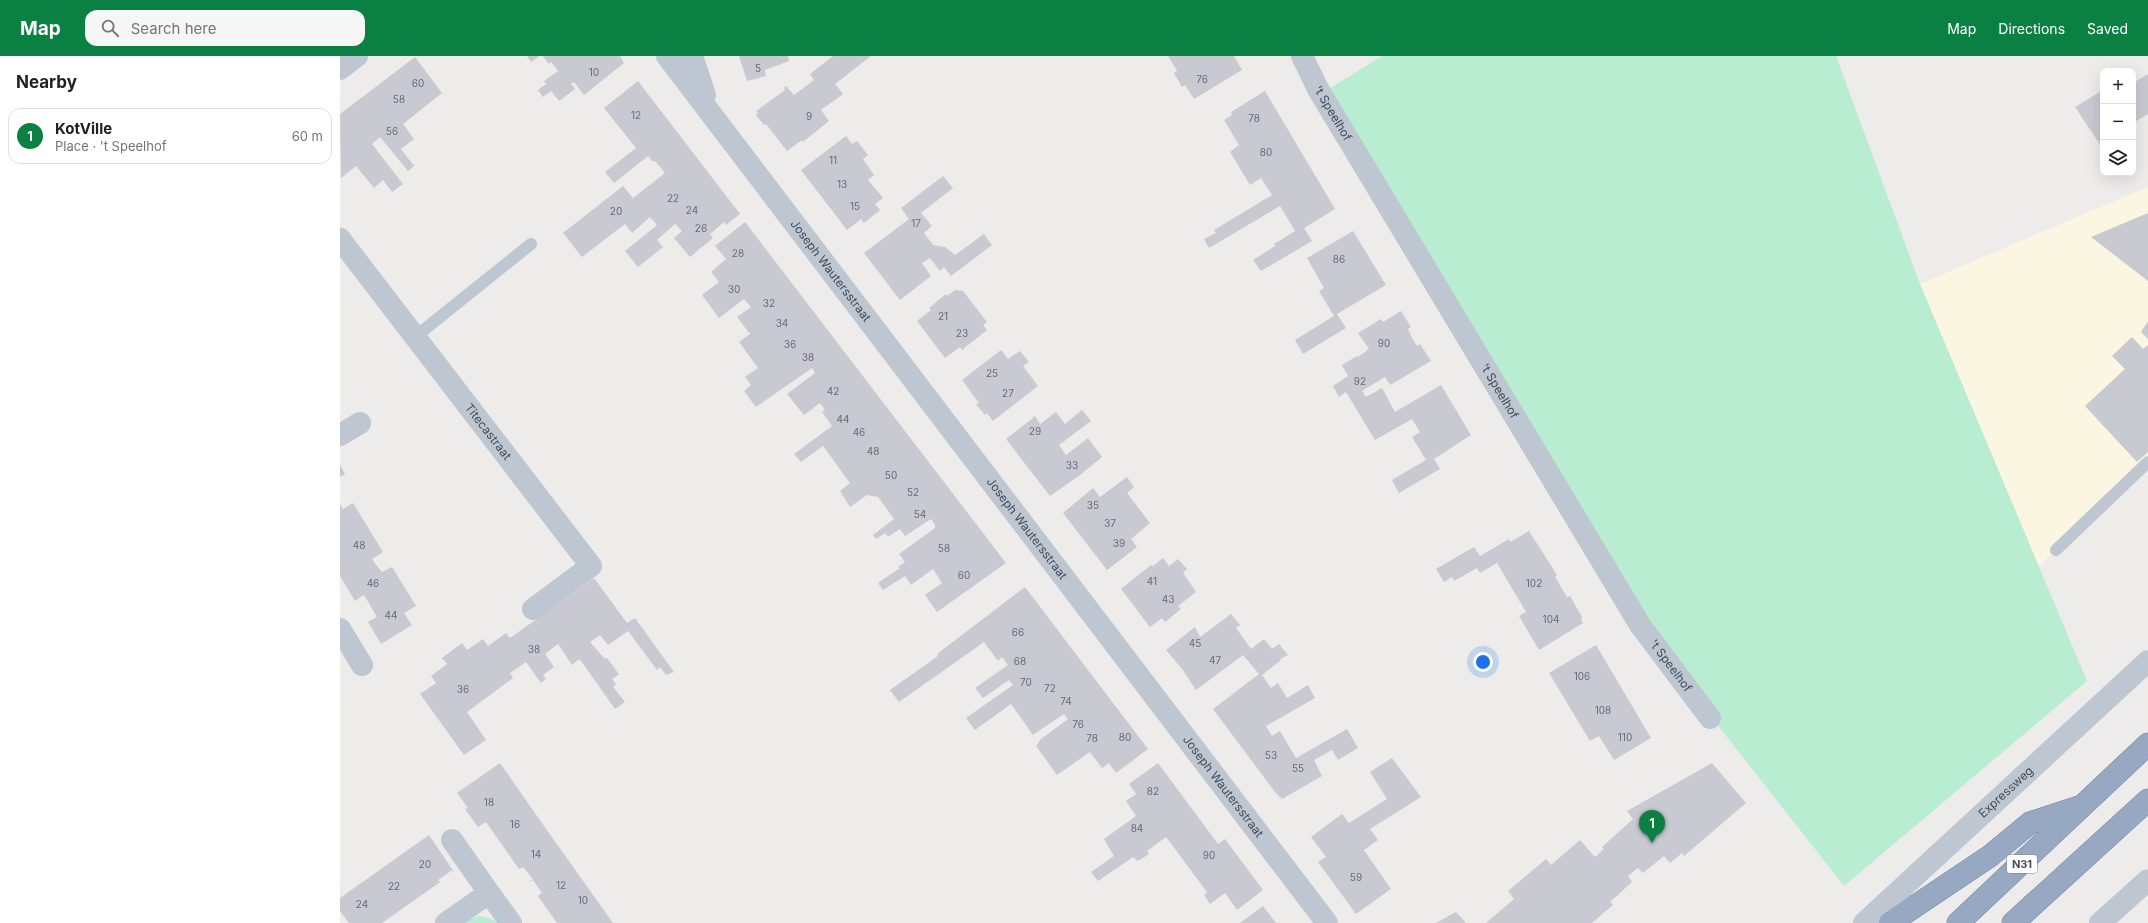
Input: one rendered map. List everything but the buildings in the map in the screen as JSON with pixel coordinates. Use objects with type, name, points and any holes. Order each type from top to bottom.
[{"type":"highway","name":"N31","points":[[1958,923],[2148,744]]},
{"type":"highway","points":[[2014,923],[2148,800]]},
{"type":"highway","points":[[1890,923],[1990,856],[2030,823],[2086,804]]},
{"type":"highway","points":[[2120,825],[2148,815]]},
{"type":"street","points":[[340,68],[357,56]]},
{"type":"street","name":"Joseph Wautersstraat","points":[[667,56],[1327,923]]},
{"type":"street","name":"Joseph Wautersstraat","points":[[692,56],[697,74],[709,103],[727,135]]},
{"type":"street","name":"'t Speelhof","points":[[1302,56],[1318,89],[1640,625],[1710,718]]},
{"type":"street","name":"Titecastraat","points":[[340,239],[591,566],[532,609]]},
{"type":"street","points":[[340,435],[360,423]]},
{"type":"street","points":[[340,629],[362,665]]},
{"type":"street","name":"Expressweg","points":[[1864,923],[2148,661]]},
{"type":"street","points":[[452,840],[511,923]]},
{"type":"street","points":[[2100,923],[2148,880]]},
{"type":"street","points":[[446,923],[489,893]]},
{"type":"lane","points":[[415,337],[532,244]]},
{"type":"lane","points":[[2056,550],[2148,462]]},
{"type":"shaded area","points":[[2148,187],[2148,462],[2039,566],[1920,284]]},
{"type":"green space","points":[[1382,56],[1836,56],[1920,284],[2087,681],[1844,886],[1712,718],[1643,616],[1327,90]]},
{"type":"green space","points":[[481,916],[499,923],[463,923],[471,918]]},
{"type":"place","name":"KotVille","points":[[1652,843]]}]
